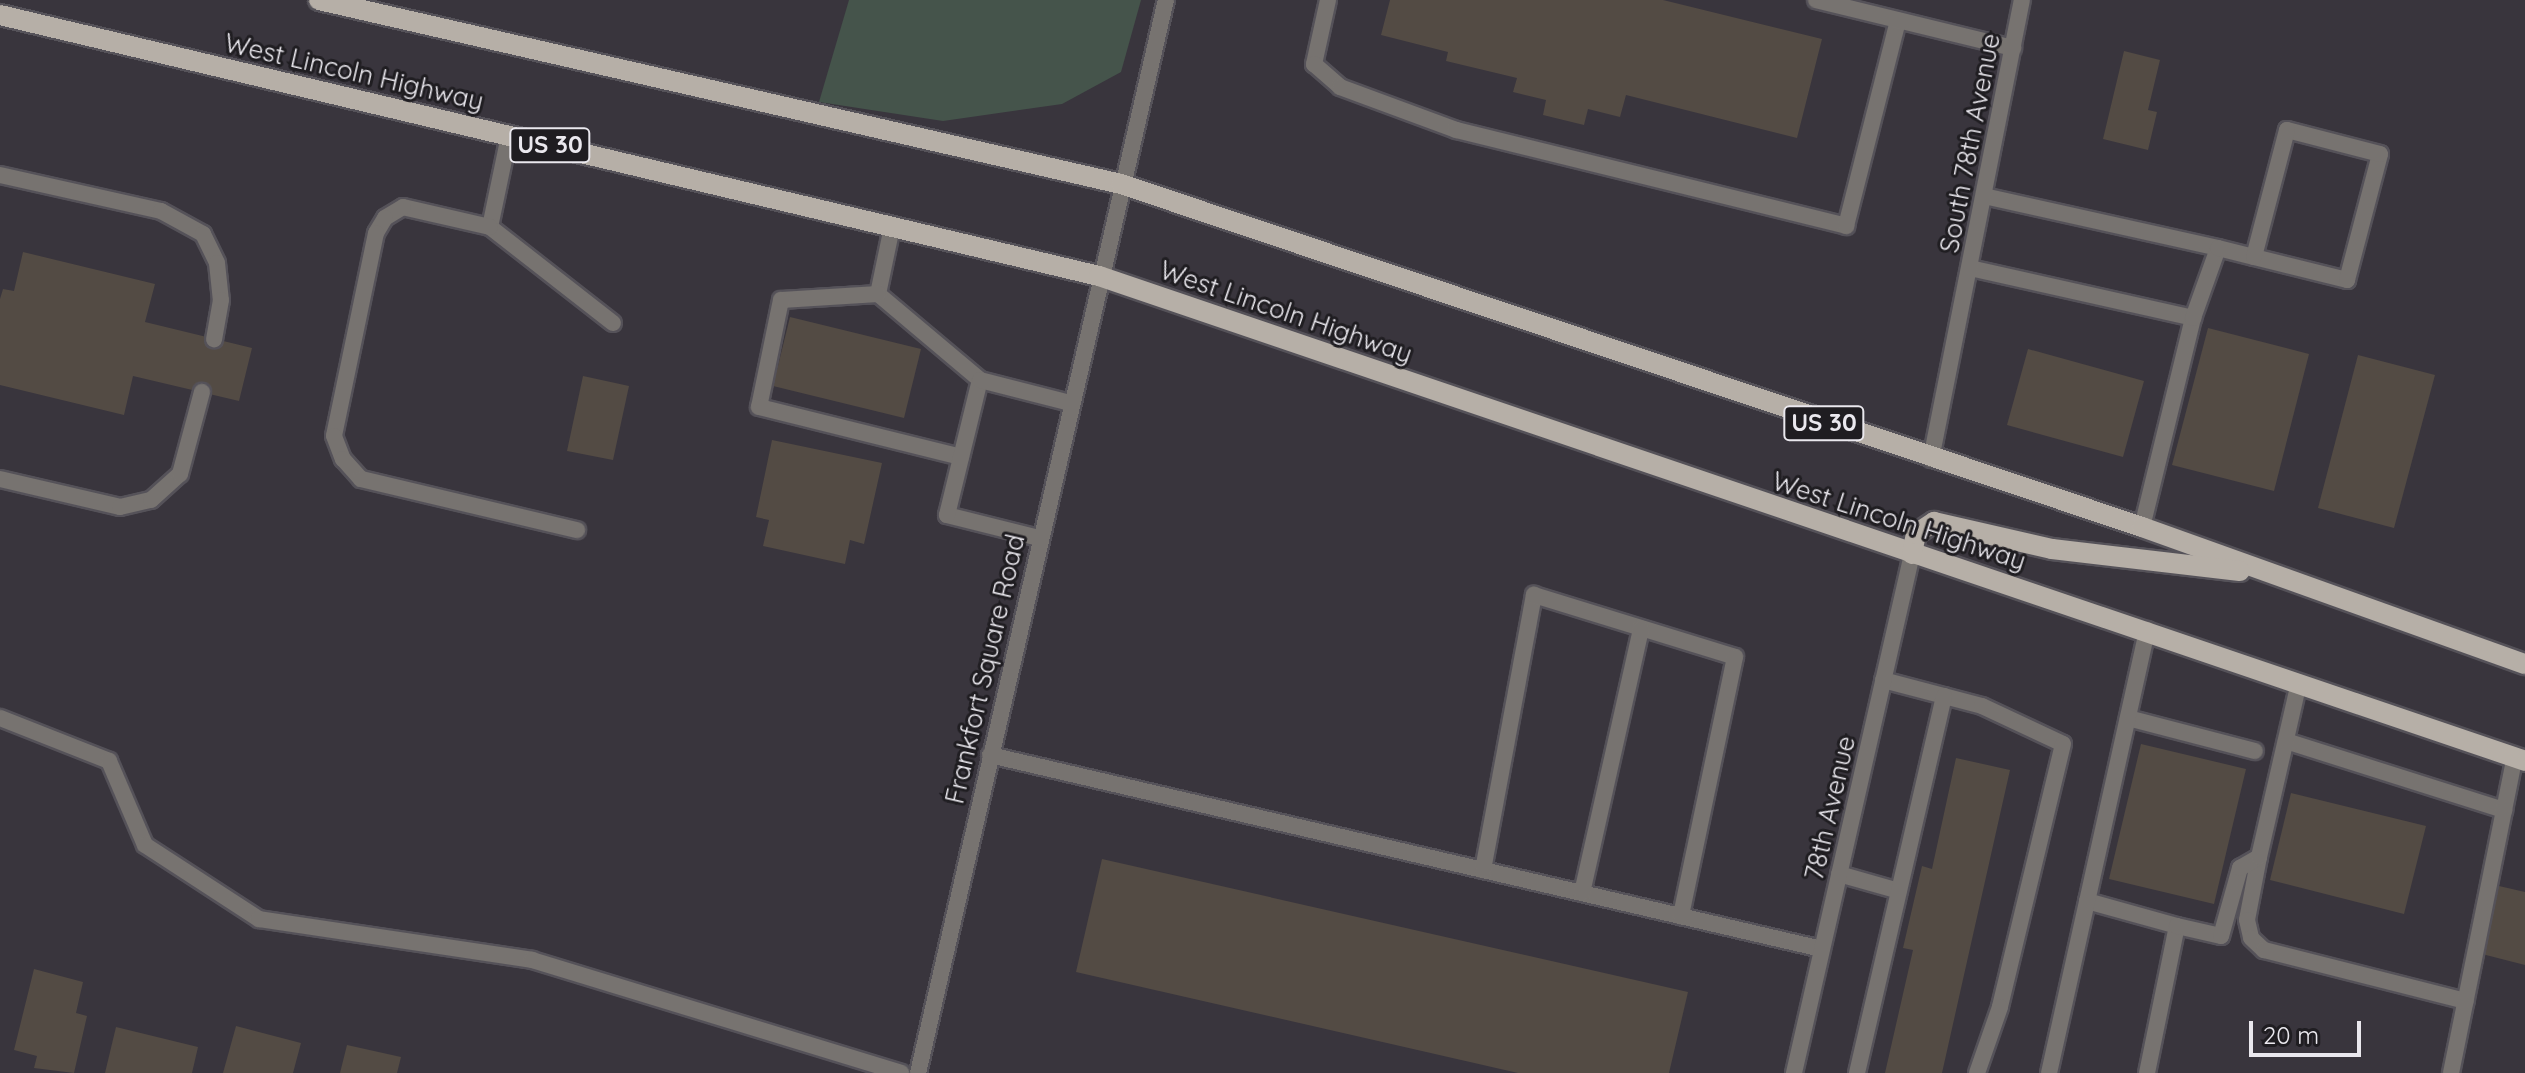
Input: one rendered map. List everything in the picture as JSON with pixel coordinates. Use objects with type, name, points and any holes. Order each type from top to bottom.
[{"type":"main road","name":"US 30","points":[[319,0],[1121,184],[1931,459],[2142,527],[2525,664]]},
{"type":"main road","name":"West Lincoln Highway","points":[[0,15],[1099,276],[2520,759]]},
{"type":"main road","points":[[1912,554],[1916,534],[1934,522],[2052,549],[2276,575]]},
{"type":"street","name":"Frankfort Square Road","points":[[918,1073],[1099,276],[1166,0]]},
{"type":"street","points":[[1328,0],[1314,64],[1340,87],[1456,130],[1846,226],[1898,20]]},
{"type":"street","points":[[1816,0],[2013,48]]},
{"type":"street","name":"South 78th Avenue","points":[[1931,459],[2022,0]]},
{"type":"street","points":[[1984,196],[2347,280],[2380,154],[2287,130],[2254,257]]},
{"type":"street","points":[[490,227],[509,136]]},
{"type":"street","points":[[0,175],[161,211],[203,234],[217,263],[221,300],[214,339]]},
{"type":"street","points":[[577,530],[361,479],[343,459],[334,436],[376,233],[385,218],[403,207],[490,227],[613,323]]},
{"type":"street","points":[[878,294],[892,227]]},
{"type":"street","points":[[2142,527],[2193,318],[2218,248]]},
{"type":"street","points":[[1970,268],[2193,318]]},
{"type":"street","points":[[961,457],[759,407],[781,300],[878,294],[980,380],[1070,403]]},
{"type":"street","points":[[980,380],[947,515],[1039,538]]},
{"type":"street","points":[[0,479],[120,507],[151,500],[180,474],[202,392]]},
{"type":"street","name":"78th Avenue","points":[[1794,1073],[1912,554]]},
{"type":"street","points":[[1483,870],[1534,595],[1735,657],[1681,916]]},
{"type":"street","points":[[1582,893],[1641,628]]},
{"type":"street","points":[[2049,1073],[2147,630]]},
{"type":"street","points":[[1883,680],[1982,706],[2063,744],[2000,1007],[1977,1073]]},
{"type":"street","points":[[2299,683],[2247,920],[2251,938],[2264,950],[2466,1001]]},
{"type":"street","points":[[1857,1073],[1944,696]]},
{"type":"street","points":[[0,718],[109,761],[145,845],[259,919],[532,960],[901,1073]]},
{"type":"street","points":[[2128,718],[2255,751]]},
{"type":"street","points":[[2286,741],[2504,810]]},
{"type":"street","points":[[990,755],[1822,949]]},
{"type":"street","points":[[2451,1073],[2504,810],[2520,759]]},
{"type":"street","points":[[2087,901],[2221,936],[2240,868],[2259,857]]},
{"type":"street","points":[[1839,874],[1899,891]]},
{"type":"street","points":[[2147,1073],[2177,926]]},
{"type":"green space","points":[[849,0],[1141,0],[1121,72],[1062,104],[943,121],[819,102]]},
{"type":"building","points":[[1390,0],[1663,0],[1822,39],[1797,138],[1626,95],[1620,117],[1588,109],[1584,125],[1543,115],[1546,100],[1513,92],[1517,78],[1446,61],[1448,52],[1381,35]]},
{"type":"building","points":[[2124,51],[2160,60],[2148,110],[2157,112],[2148,150],[2103,139]]},
{"type":"building","points":[[23,252],[155,284],[145,322],[252,348],[239,401],[133,376],[124,415],[0,385],[0,299],[3,289],[14,291]]},
{"type":"building","points":[[790,317],[921,349],[904,418],[773,386]]},
{"type":"building","points":[[2208,328],[2309,354],[2274,491],[2172,465]]},
{"type":"building","points":[[2028,349],[2144,381],[2123,457],[2007,425]]},
{"type":"building","points":[[2358,355],[2435,375],[2394,528],[2318,508]]},
{"type":"building","points":[[583,376],[629,386],[613,460],[567,451]]},
{"type":"building","points":[[772,440],[882,463],[864,544],[850,540],[845,564],[763,546],[769,520],[756,517]]},
{"type":"building","points":[[2141,744],[2246,769],[2214,904],[2109,879]]},
{"type":"building","points":[[1956,758],[2010,770],[1942,1073],[1885,1073],[1913,950],[1903,948],[1922,866],[1932,869]]},
{"type":"building","points":[[2291,793],[2426,826],[2404,914],[2270,880]]},
{"type":"building","points":[[1102,859],[1688,992],[1669,1073],[1518,1073],[1076,972]]},
{"type":"building","points":[[2499,886],[2525,892],[2525,965],[2482,954]]},
{"type":"building","points":[[34,969],[83,982],[76,1013],[87,1016],[74,1073],[34,1068],[37,1056],[14,1050]]},
{"type":"building","points":[[236,1026],[301,1043],[293,1073],[223,1073]]},
{"type":"building","points":[[116,1027],[198,1047],[192,1073],[105,1073]]},
{"type":"building","points":[[347,1045],[401,1057],[397,1073],[340,1073]]}]
